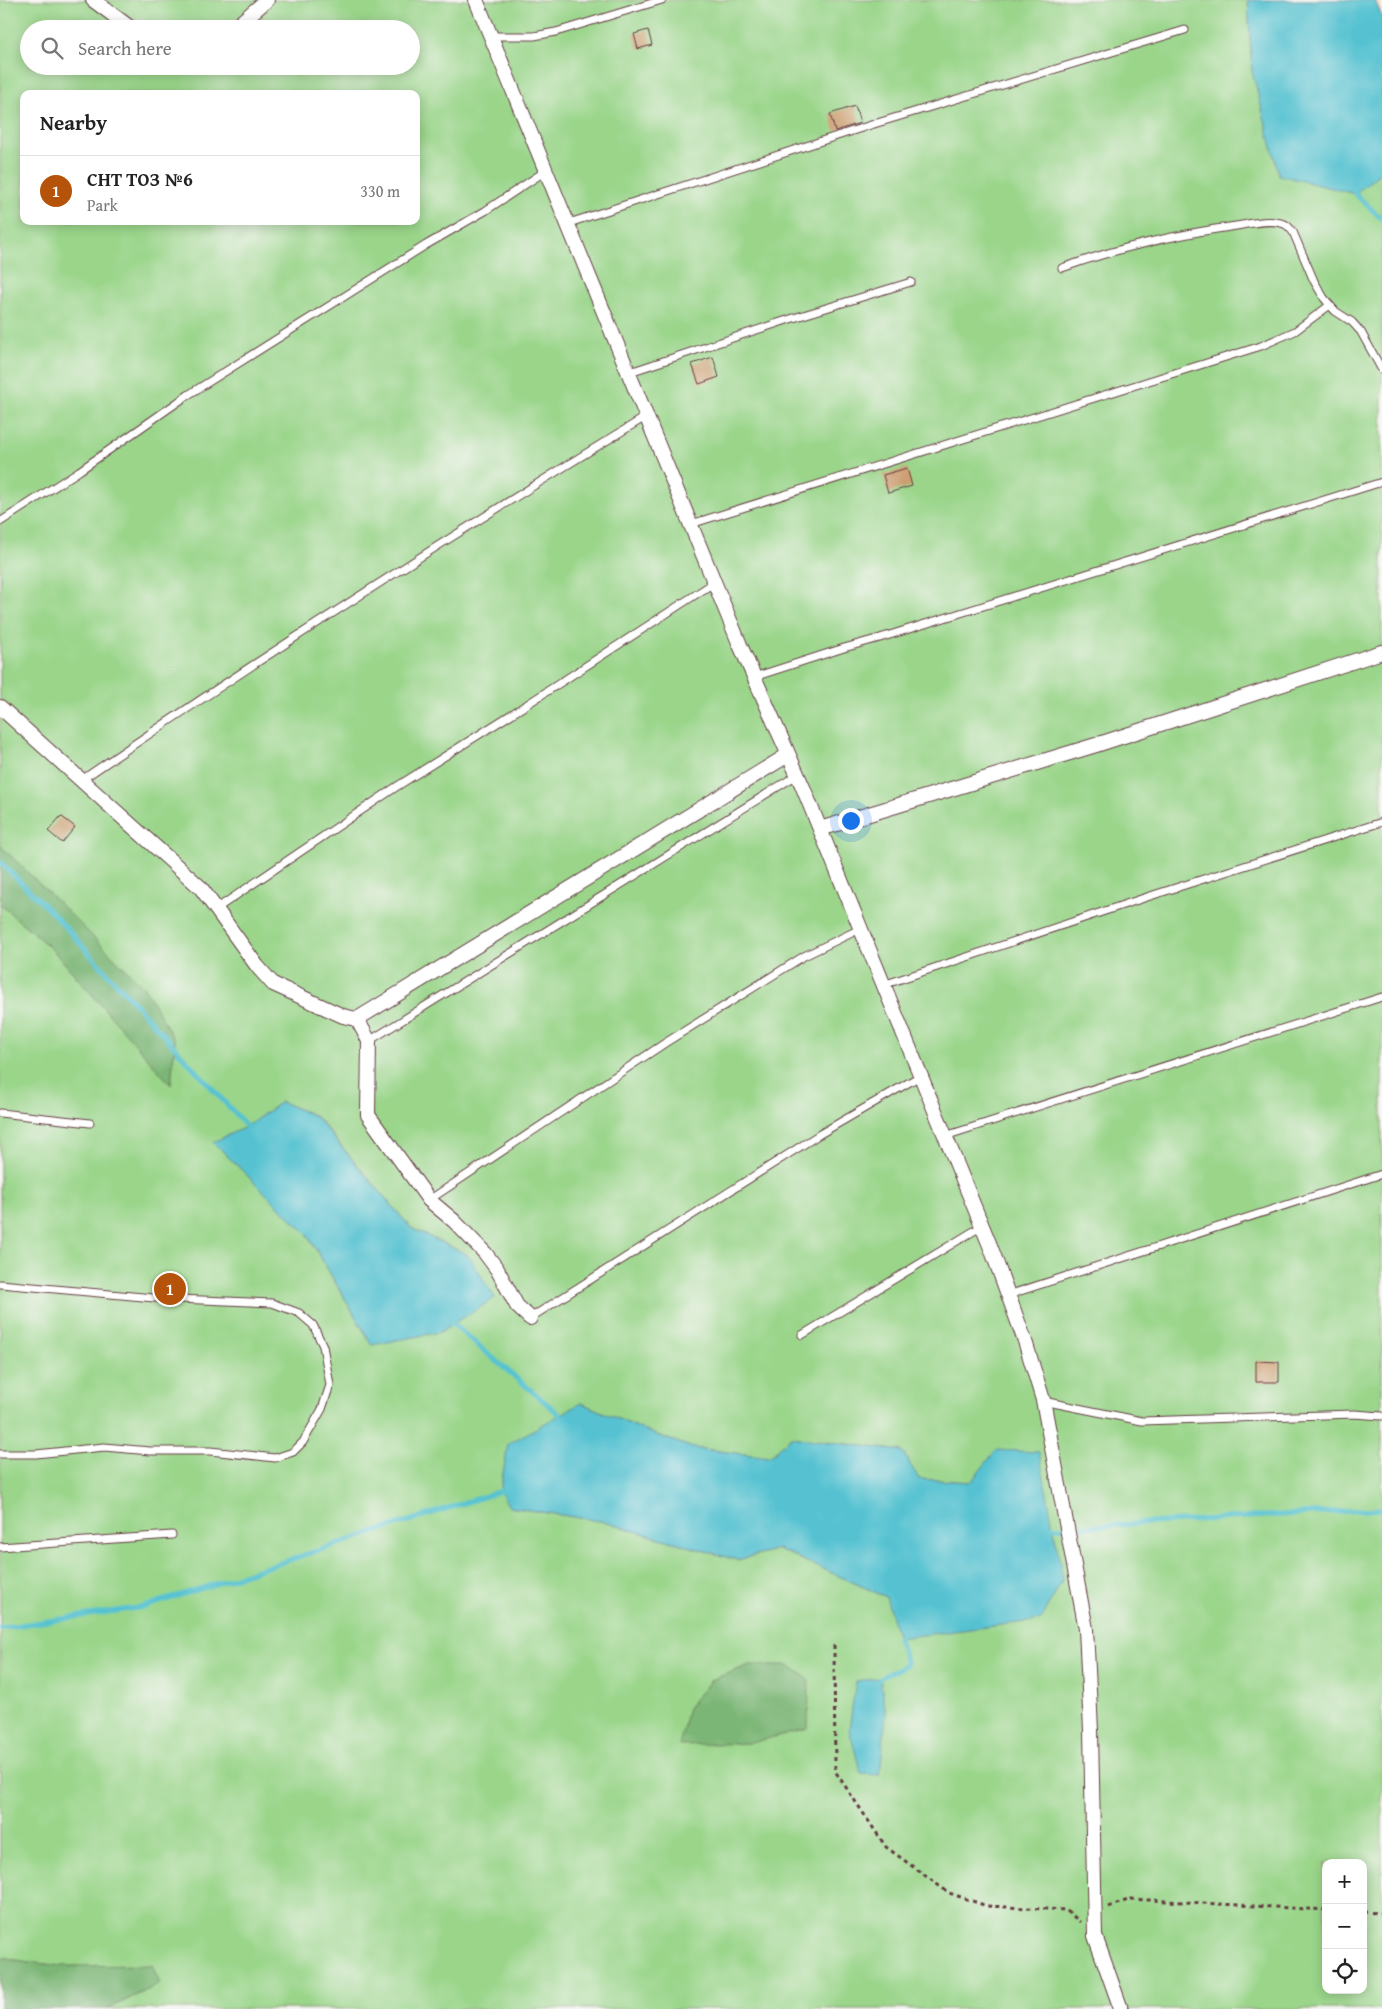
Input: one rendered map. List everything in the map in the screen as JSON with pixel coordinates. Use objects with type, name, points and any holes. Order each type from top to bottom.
[{"type":"street","points":[[93,0],[120,20]]},
{"type":"street","points":[[244,20],[267,0]]},
{"type":"street","points":[[476,0],[754,677],[820,829],[982,1226],[1025,1341],[1043,1400],[1086,1629],[1091,1730],[1095,1936],[1121,2009]]},
{"type":"street","points":[[820,829],[1096,745],[1382,652]]},
{"type":"street","points":[[0,708],[201,888],[257,966],[273,984],[343,1016],[357,1019],[788,755]]},
{"type":"street","points":[[357,1019],[369,1041],[368,1115],[429,1200],[454,1221],[485,1253],[497,1269],[517,1306],[530,1318]]},
{"type":"lane","points":[[490,36],[534,36],[556,32],[662,0]]},
{"type":"lane","points":[[569,223],[874,124],[1185,30]]},
{"type":"lane","points":[[0,522],[79,471],[188,395],[426,245],[493,206],[547,170]]},
{"type":"lane","points":[[1062,268],[1119,250],[1199,231],[1279,222],[1288,226],[1293,232],[1314,281],[1335,311],[1352,322],[1361,332],[1382,370]]},
{"type":"lane","points":[[630,372],[787,320],[911,282]]},
{"type":"lane","points":[[691,524],[1270,342],[1295,331],[1330,305]]},
{"type":"lane","points":[[80,781],[211,692],[473,524],[647,416]]},
{"type":"lane","points":[[754,677],[1382,482]]},
{"type":"lane","points":[[216,909],[396,787],[715,582]]},
{"type":"lane","points":[[369,1041],[797,775]]},
{"type":"lane","points":[[883,985],[1144,898],[1382,822]]},
{"type":"lane","points":[[429,1200],[682,1033],[804,956],[860,929]]},
{"type":"lane","points":[[945,1136],[1382,997]]},
{"type":"lane","points":[[530,1318],[820,1134],[920,1076]]},
{"type":"lane","points":[[0,1113],[90,1124]]},
{"type":"lane","points":[[1008,1294],[1382,1174]]},
{"type":"lane","points":[[802,1335],[982,1226]]},
{"type":"lane","points":[[0,1284],[154,1298],[272,1304],[299,1313],[312,1325],[324,1346],[330,1385],[322,1409],[302,1442],[293,1452],[275,1458],[210,1451],[150,1451],[104,1448],[36,1454],[0,1454]]},
{"type":"lane","points":[[1043,1400],[1142,1422],[1354,1414],[1382,1416]]},
{"type":"lane","points":[[0,1547],[172,1535]]},
{"type":"path","points":[[834,1644],[835,1771],[886,1847],[949,1893],[987,1906],[1066,1910],[1095,1936]]},
{"type":"path","points":[[1095,1912],[1131,1899],[1322,1910]]},
{"type":"path","points":[[1367,1912],[1382,1913]]},
{"type":"green space","points":[[0,0],[1248,0],[1252,71],[1355,194],[1382,171],[1382,2009],[107,2009],[160,1984],[60,1966],[0,1958],[0,904],[53,950],[171,1084],[175,1041],[33,879],[0,845]],"holes":[[[281,1102],[316,1116],[411,1228],[468,1255],[372,1345],[307,1234],[214,1142],[246,1127]],[[581,1403],[646,1431],[693,1448],[769,1457],[791,1437],[902,1451],[918,1479],[972,1482],[996,1450],[886,1597],[778,1549],[737,1560],[600,1521],[510,1507]],[[750,1665],[808,1705],[807,1727],[688,1708],[711,1680]]]},
{"type":"green space","points":[[0,845],[144,987],[175,1041],[171,1085],[53,950],[0,904]]},
{"type":"green space","points":[[750,1665],[790,1665],[809,1680],[808,1728],[751,1743],[679,1745],[688,1708],[711,1680]]},
{"type":"green space","points":[[0,1958],[60,1966],[152,1965],[160,1984],[107,2009],[0,2009]]},
{"type":"water","points":[[1248,0],[1375,0],[1382,17],[1382,171],[1355,194],[1279,175],[1252,71]]},
{"type":"water","points":[[281,1102],[315,1116],[411,1228],[468,1255],[495,1298],[440,1332],[372,1345],[307,1234],[213,1142],[246,1127]]},
{"type":"water","points":[[581,1403],[646,1431],[693,1448],[769,1457],[791,1437],[902,1451],[919,1479],[971,1482],[996,1450],[1039,1452],[1063,1579],[1041,1620],[898,1638],[886,1597],[778,1549],[737,1560],[600,1521],[509,1507],[500,1491],[508,1444]]},
{"type":"water","points":[[880,1678],[886,1714],[880,1775],[861,1774],[849,1729],[856,1681]]},
{"type":"building","points":[[648,30],[652,45],[638,49],[634,34]]},
{"type":"building","points":[[855,106],[860,123],[835,131],[830,114]]},
{"type":"building","points":[[713,357],[719,377],[699,384],[692,364]]},
{"type":"building","points":[[907,468],[912,486],[888,493],[883,475]]},
{"type":"building","points":[[61,816],[75,827],[62,843],[48,831]]},
{"type":"building","points":[[1256,1361],[1279,1362],[1279,1382],[1256,1382]]},
{"type":"waterway","points":[[1355,194],[1382,219]]},
{"type":"waterway","points":[[0,862],[56,917],[250,1130]]},
{"type":"waterway","points":[[449,1321],[565,1419]]},
{"type":"waterway","points":[[0,1628],[144,1607],[504,1490]]},
{"type":"waterway","points":[[1048,1526],[1067,1528],[1382,1509]]},
{"type":"waterway","points":[[880,1678],[907,1664],[898,1638],[901,1634]]},
{"type":"place","name":"СНТ ТОЗ №6","points":[[170,1289]]}]
